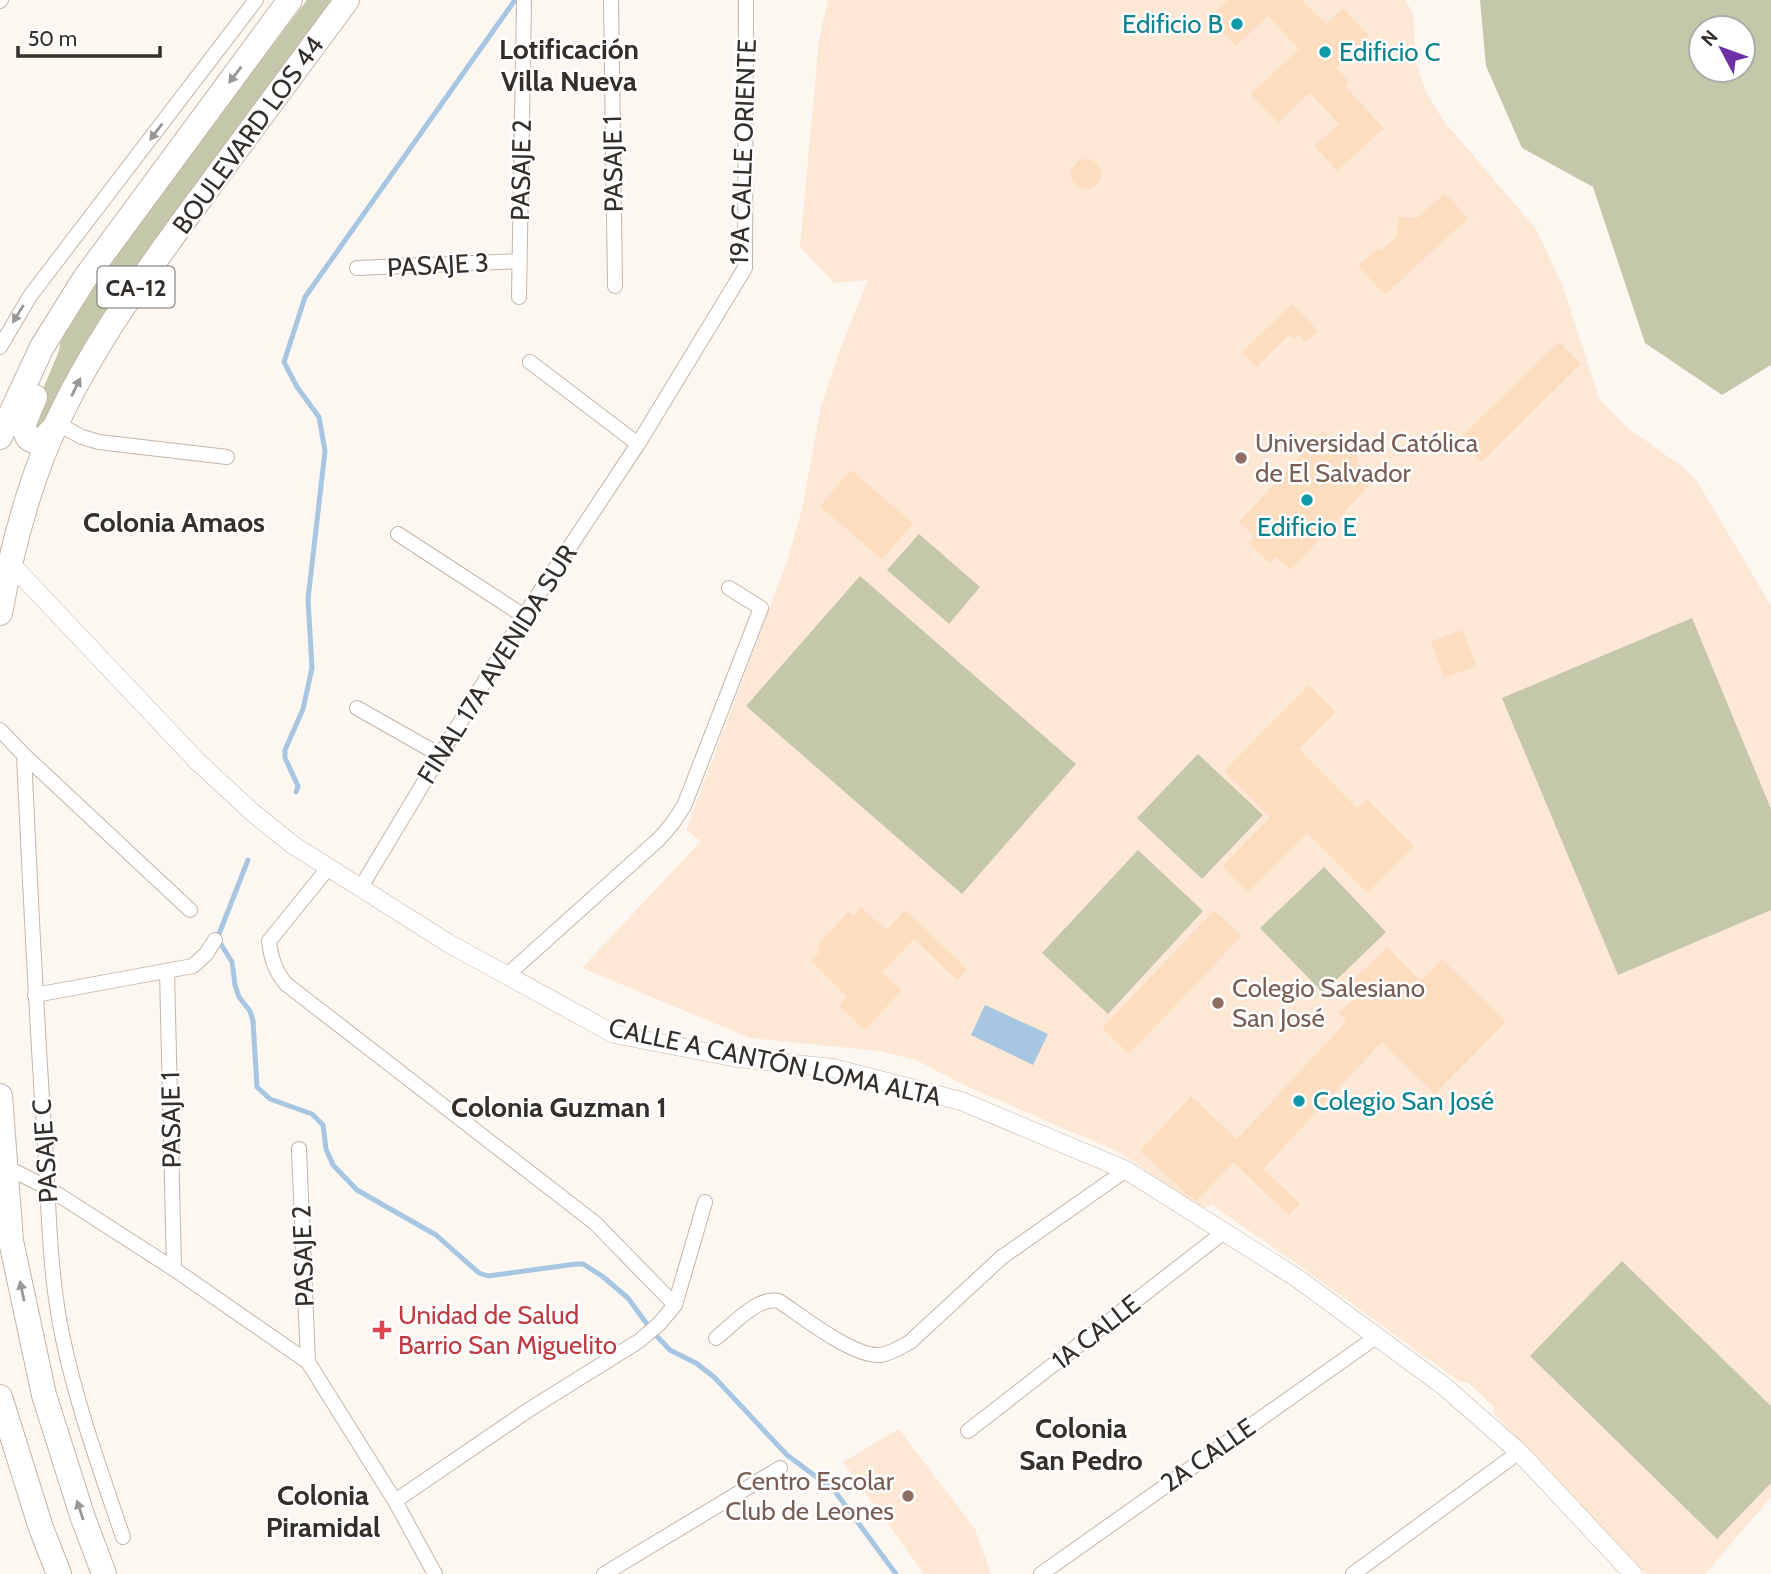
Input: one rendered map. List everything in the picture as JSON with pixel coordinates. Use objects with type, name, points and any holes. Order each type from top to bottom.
[{"type":"highway","name":"BOULEVARD LOS 44","points":[[0,436],[58,320],[91,269],[290,0]]},
{"type":"highway","name":"BOULEVARD LOS 44","points":[[0,613],[10,556],[44,453],[87,365],[126,301],[347,0]]},
{"type":"highway","points":[[58,320],[55,347],[26,418],[24,430],[28,438],[38,442],[58,424]]},
{"type":"highway","points":[[0,447],[12,445],[21,452],[25,460],[7,523],[10,556]]},
{"type":"highway","points":[[0,1096],[3,1166],[11,1241],[44,1395],[83,1518],[104,1574]]},
{"type":"highway","points":[[0,1396],[41,1528],[59,1574]]},
{"type":"street","points":[[0,347],[30,296],[256,0]]},
{"type":"street","name":"PASAJE 2","points":[[519,297],[524,0]]},
{"type":"street","name":"PASAJE 1","points":[[611,0],[615,286]]},
{"type":"street","name":"19A CALLE ORIENTE","points":[[638,444],[745,268],[746,0]]},
{"type":"street","name":"PASAJE 3","points":[[358,268],[519,261]]},
{"type":"street","points":[[530,362],[638,444]]},
{"type":"street","points":[[58,424],[82,437],[99,442],[228,457]]},
{"type":"street","name":"FINAL 17A AVENIDA SUR","points":[[361,887],[524,616],[638,444]]},
{"type":"street","points":[[398,534],[524,616]]},
{"type":"street","name":"CALLE A CANTÓN LOMA ALTA","points":[[10,556],[198,761],[252,813],[293,845],[448,943],[614,1034],[737,1058],[833,1068],[961,1101],[1126,1170],[1297,1278],[1445,1387],[1519,1452],[1633,1574]]},
{"type":"street","points":[[506,976],[659,839],[684,806],[761,608],[729,588]]},
{"type":"street","points":[[357,708],[440,755]]},
{"type":"street","points":[[0,730],[190,910]]},
{"type":"street","name":"PASAJE C","points":[[24,755],[34,995],[48,1188],[51,1272],[63,1340],[94,1454],[123,1537]]},
{"type":"street","points":[[329,867],[269,941],[272,961],[286,984],[595,1223],[675,1306]]},
{"type":"street","points":[[34,995],[192,966],[206,954],[215,940]]},
{"type":"street","name":"PASAJE 1","points":[[167,971],[174,1269]]},
{"type":"street","name":"PASAJE 2","points":[[299,1149],[308,1363]]},
{"type":"street","points":[[3,1166],[48,1188],[174,1269],[308,1363],[395,1501],[435,1574]]},
{"type":"street","points":[[716,1338],[757,1306],[773,1300],[779,1301],[862,1353],[883,1354],[893,1350],[910,1342],[1002,1257],[1126,1170]]},
{"type":"street","points":[[395,1501],[530,1409],[639,1341],[659,1324],[675,1306],[705,1202]]},
{"type":"street","name":"1A CALLE","points":[[968,1431],[1224,1232]]},
{"type":"street","name":"2A CALLE","points":[[1041,1574],[1376,1337]]},
{"type":"street","points":[[1353,1574],[1519,1452]]},
{"type":"street","points":[[604,1574],[780,1468]]},
{"type":"shaded area","points":[[828,0],[1405,0],[1413,13],[1416,62],[1426,92],[1443,120],[1536,229],[1562,284],[1599,398],[1625,426],[1684,468],[1697,481],[1771,606],[1771,1497],[1705,1574],[1646,1574],[1494,1414],[1493,1406],[1468,1382],[1460,1382],[1212,1205],[1200,1209],[1121,1153],[968,1087],[916,1060],[879,1051],[750,1038],[582,968],[701,841],[686,830],[788,559],[802,509],[821,407],[839,352],[868,280],[834,283],[800,247],[819,40]]},
{"type":"shaded area","name":"Centro Escolar Club de Leones","points":[[899,1429],[975,1529],[991,1574],[924,1574],[843,1462]]},
{"type":"green space","points":[[307,0],[336,0],[48,421],[36,430],[30,420],[59,351],[62,331],[124,240]]},
{"type":"green space","points":[[1480,0],[1771,0],[1771,365],[1722,395],[1645,343],[1593,187],[1522,148],[1486,66]]},
{"type":"green space","points":[[919,534],[980,587],[949,624],[887,570]]},
{"type":"green space","points":[[860,576],[1076,764],[962,894],[746,706]]},
{"type":"green space","points":[[1692,618],[1771,809],[1771,910],[1618,975],[1502,698]]},
{"type":"green space","points":[[1198,754],[1263,815],[1202,879],[1137,818]]},
{"type":"green space","points":[[1138,850],[1203,911],[1108,1014],[1042,953]]},
{"type":"green space","points":[[1324,867],[1386,932],[1323,993],[1260,928]]},
{"type":"green space","points":[[1622,1261],[1771,1406],[1771,1483],[1717,1539],[1530,1356]]},
{"type":"water","points":[[985,1005],[1048,1034],[1033,1065],[971,1035]]},
{"type":"building","points":[[1228,0],[1302,0],[1326,24],[1343,8],[1369,36],[1336,67],[1349,82],[1345,86],[1384,128],[1337,171],[1314,146],[1339,124],[1310,93],[1278,123],[1251,94],[1299,49],[1268,16],[1236,46],[1209,18]]},
{"type":"building","points":[[1086,159],[1096,164],[1101,174],[1096,184],[1086,189],[1076,184],[1071,174],[1076,164]]},
{"type":"building","points":[[1445,193],[1468,218],[1385,295],[1358,266],[1378,248],[1381,251],[1397,236],[1399,217],[1417,218]]},
{"type":"building","points":[[1292,304],[1318,331],[1306,342],[1299,335],[1294,339],[1289,335],[1256,367],[1242,352]]},
{"type":"building","points":[[1559,342],[1581,364],[1481,462],[1459,439]]},
{"type":"building","name":"Edificio E","points":[[1323,431],[1342,449],[1345,446],[1360,459],[1357,462],[1375,479],[1291,570],[1276,557],[1270,563],[1248,543],[1254,536],[1239,522]]},
{"type":"building","points":[[851,470],[913,523],[882,560],[820,506]]},
{"type":"building","points":[[1463,630],[1476,666],[1444,678],[1431,641]]},
{"type":"building","points":[[1309,685],[1336,712],[1299,749],[1357,808],[1367,799],[1414,846],[1367,893],[1307,833],[1248,892],[1222,866],[1270,817],[1224,771]]},
{"type":"building","points":[[861,907],[886,930],[905,910],[968,970],[957,980],[914,939],[882,973],[902,990],[865,1030],[839,1006],[847,997],[811,961],[820,951],[816,947],[849,911],[853,916]]},
{"type":"building","points":[[1214,910],[1242,936],[1129,1054],[1102,1028]]},
{"type":"building","points":[[1387,947],[1421,981],[1442,959],[1506,1022],[1435,1094],[1382,1042],[1263,1169],[1300,1203],[1289,1215],[1233,1162],[1197,1201],[1140,1151],[1191,1096],[1237,1139],[1347,1021],[1339,1013],[1359,994],[1349,984]]},
{"type":"waterway","points":[[296,792],[298,786],[285,758],[285,750],[303,709],[312,668],[308,599],[325,451],[319,417],[297,387],[284,362],[305,297],[515,0]]},
{"type":"waterway","points":[[248,860],[219,934],[219,941],[232,962],[239,997],[250,1011],[253,1021],[257,1087],[270,1099],[312,1114],[323,1125],[326,1149],[333,1165],[357,1190],[436,1235],[479,1273],[488,1276],[583,1264],[602,1276],[628,1298],[670,1350],[696,1363],[714,1377],[787,1455],[834,1490],[896,1574]]},
{"type":"place","name":"Edificio B","points":[[1237,24]]},
{"type":"place","name":"Edificio C","points":[[1325,52]]},
{"type":"place","name":"Universidad Católica de El Salvador","points":[[1241,458]]},
{"type":"place","name":"Edificio E","points":[[1307,500]]},
{"type":"place","name":"Colegio Salesiano San José","points":[[1218,1003]]},
{"type":"place","name":"Colegio San José","points":[[1299,1101]]},
{"type":"place","name":"Unidad de Salud Barrio San Miguelito","points":[[382,1330]]},
{"type":"place","name":"Centro Escolar Club de Leones","points":[[908,1496]]},
{"type":"district","name":"Lotificación Villa Nueva","points":[[569,65]]},
{"type":"district","name":"Colonia Amaos","points":[[174,522]]},
{"type":"district","name":"Colonia Guzman 1","points":[[559,1107]]},
{"type":"district","name":"Colonia San Pedro","points":[[1081,1444]]},
{"type":"district","name":"Colonia Piramidal","points":[[323,1511]]}]
